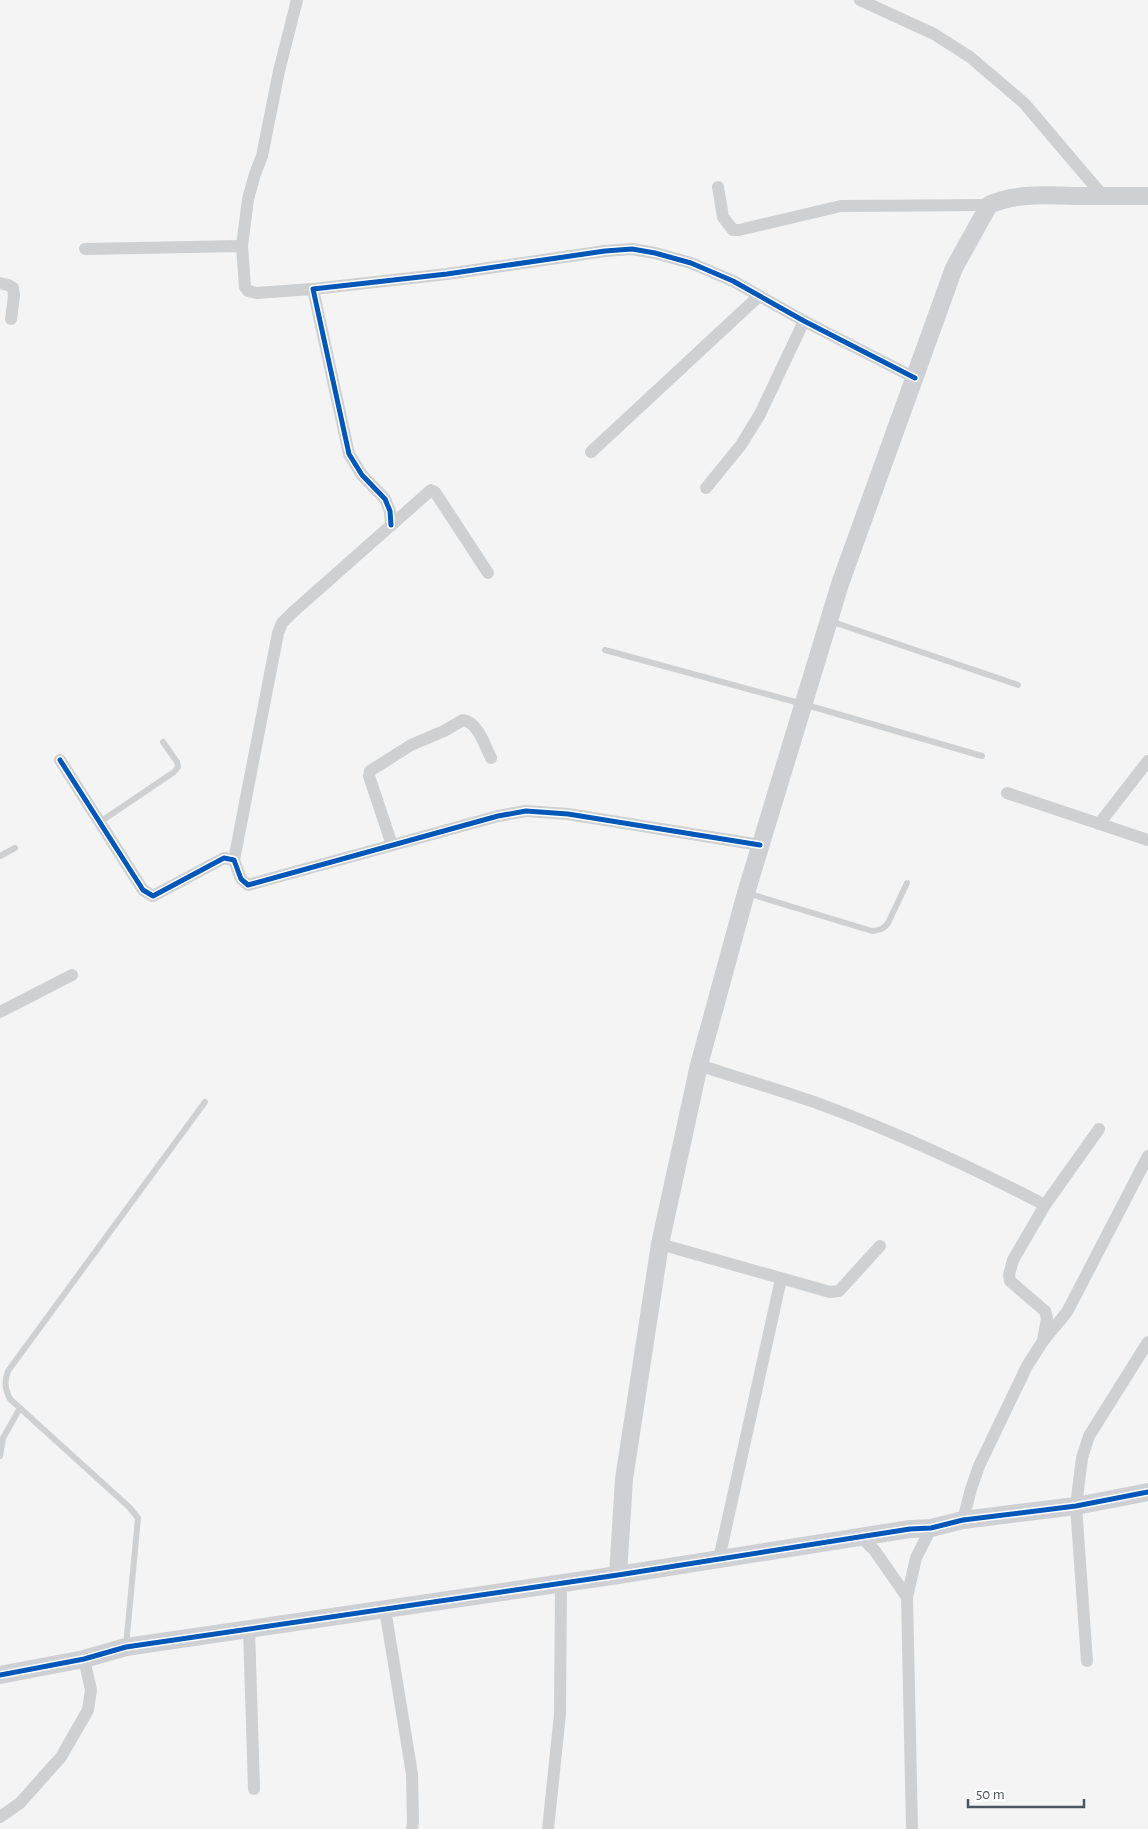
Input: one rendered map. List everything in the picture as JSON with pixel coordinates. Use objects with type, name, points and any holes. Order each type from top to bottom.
[{"type":"main road","points":[[618,1575],[624,1479],[660,1244],[699,1065],[760,845],[840,584],[954,268],[989,205],[1009,198],[1148,196]]},
{"type":"main road","points":[[0,1676],[84,1659],[126,1647],[931,1528],[963,1520],[1076,1506],[1148,1492]]},
{"type":"street","points":[[297,0],[279,71],[262,156],[248,199],[242,246],[245,287],[248,291],[256,293],[313,289],[447,274],[605,251],[632,249],[691,263],[733,280],[759,296],[914,378]]},
{"type":"street","points":[[860,0],[934,34],[970,58],[1024,103],[1103,196]]},
{"type":"street","points":[[718,187],[723,217],[733,230],[841,206],[989,205]]},
{"type":"street","points":[[84,249],[242,246]]},
{"type":"street","points":[[0,283],[13,288],[14,296],[11,319]]},
{"type":"street","points":[[313,289],[349,454],[362,476],[385,499],[390,511],[391,525]]},
{"type":"street","points":[[591,452],[759,296]]},
{"type":"street","points":[[706,488],[741,445],[760,414],[804,320]]},
{"type":"street","points":[[488,573],[435,492],[431,490],[282,623],[278,634],[234,860],[242,879],[248,885],[498,816],[526,810],[568,814],[760,845]]},
{"type":"street","points":[[392,845],[370,781],[370,771],[411,745],[444,731],[463,720],[471,723],[476,728],[491,758]]},
{"type":"street","points":[[60,760],[143,890],[153,896],[224,858],[234,860]]},
{"type":"street","points":[[1099,824],[1148,762]]},
{"type":"street","points":[[1007,793],[1148,840]]},
{"type":"street","points":[[0,1012],[72,975]]},
{"type":"street","points":[[699,1065],[832,1108],[904,1137],[969,1166],[1045,1205]]},
{"type":"street","points":[[1043,1340],[1045,1311],[1014,1286],[1010,1281],[1009,1275],[1013,1260],[1045,1205],[1099,1129]]},
{"type":"street","points":[[963,1520],[979,1466],[1027,1366],[1043,1340],[1066,1312],[1148,1156]]},
{"type":"street","points":[[660,1244],[830,1292],[839,1291],[880,1246]]},
{"type":"street","points":[[719,1558],[781,1279]]},
{"type":"street","points":[[1087,1661],[1076,1506],[1082,1458],[1089,1436],[1148,1342]]},
{"type":"street","points":[[912,1829],[907,1597],[916,1558],[931,1528]]},
{"type":"street","points":[[861,1537],[880,1558],[907,1597]]},
{"type":"street","points":[[548,1829],[560,1714],[561,1584]]},
{"type":"street","points":[[385,1609],[412,1774],[412,1829]]},
{"type":"street","points":[[249,1629],[254,1789]]},
{"type":"street","points":[[0,1817],[20,1803],[61,1757],[88,1710],[91,1690],[84,1659]]},
{"type":"lane","points":[[829,621],[1018,685]]},
{"type":"lane","points":[[605,650],[803,704],[982,756]]},
{"type":"lane","points":[[100,822],[174,772],[178,767],[177,762],[163,742]]},
{"type":"lane","points":[[0,856],[15,848]]},
{"type":"lane","points":[[746,893],[872,931],[884,928],[888,923],[906,883]]},
{"type":"lane","points":[[126,1647],[138,1518],[129,1507],[10,1399],[5,1390],[5,1379],[8,1371],[204,1102]]},
{"type":"lane","points":[[0,1456],[3,1438],[20,1408]]},
{"type":"cycle path","points":[[391,525],[390,511],[385,499],[362,475],[349,454],[313,289],[447,274],[605,251],[632,249],[691,263],[733,281],[804,321],[915,378]]},
{"type":"cycle path","points":[[60,760],[143,890],[153,896],[224,858],[234,860],[241,879],[248,885],[498,816],[526,811],[568,814],[760,845]]},
{"type":"cycle path","points":[[0,1675],[84,1659],[126,1647],[618,1575],[910,1529],[931,1528],[963,1520],[1076,1506],[1148,1492]]}]
